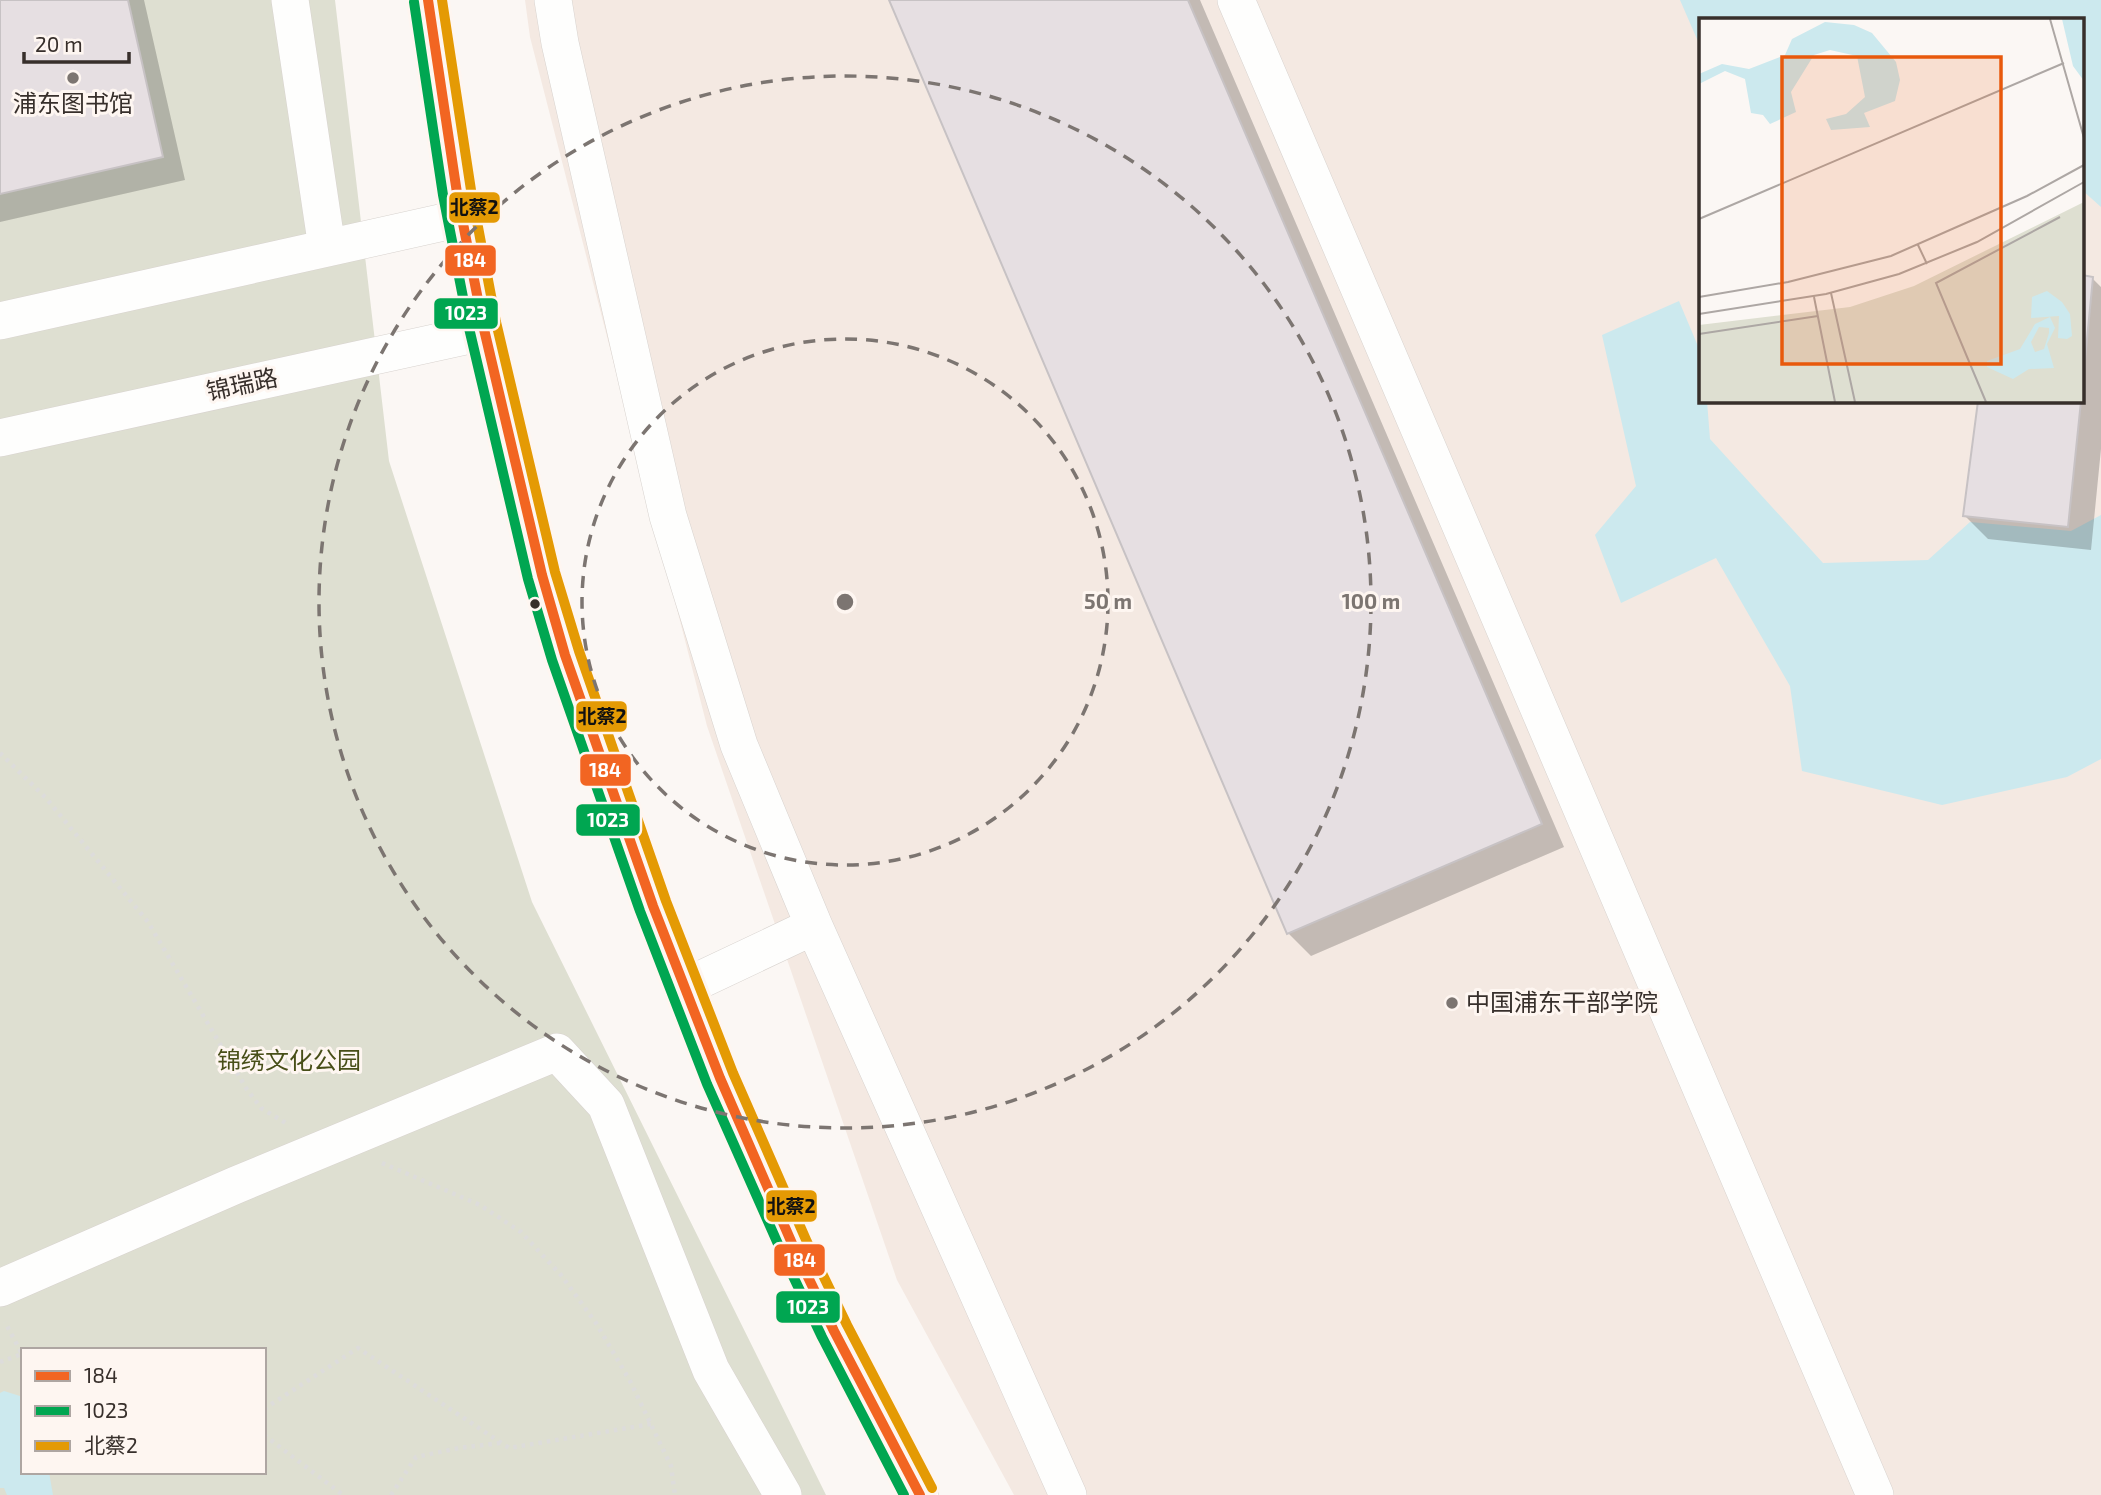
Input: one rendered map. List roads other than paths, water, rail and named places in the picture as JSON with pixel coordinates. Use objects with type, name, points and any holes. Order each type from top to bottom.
[{"type":"street","points":[[290,0],[327,248]]},
{"type":"street","points":[[428,0],[462,218],[484,332],[548,601],[622,820],[683,988],[731,1106],[835,1334],[920,1495]]},
{"type":"street","points":[[553,0],[563,57],[668,516],[739,746],[814,926],[1068,1495]]},
{"type":"street","points":[[1237,0],[1875,1495]]},
{"type":"street","points":[[0,321],[462,218]]},
{"type":"street","name":"锦瑞路","points":[[0,438],[484,332]]},
{"type":"street","points":[[683,988],[814,926]]},
{"type":"street","points":[[0,1288],[236,1185],[557,1052],[606,1105],[711,1370],[783,1495]]},
{"type":"water","points":[[1680,0],[2101,0],[2101,207],[2084,192],[2084,18],[1699,18],[1699,44]]},
{"type":"water","points":[[1679,301],[1699,349],[1699,402],[1707,402],[1710,439],[1823,563],[1928,560],[1970,522],[2071,531],[2101,515],[2101,759],[2067,777],[1942,805],[1802,771],[1790,686],[1716,558],[1621,603],[1595,535],[1636,486],[1602,335]]},
{"type":"water","points":[[4,1391],[21,1396],[21,1474],[49,1474],[53,1495],[7,1495],[4,1488],[0,1488],[0,1393]]},
{"type":"place","name":"浦东图书馆","points":[[73,78]]},
{"type":"place","name":"中国浦东干部学院","points":[[1452,1003]]},
{"type":"park label","name":"锦绣文化公园","points":[[289,1061]]}]
